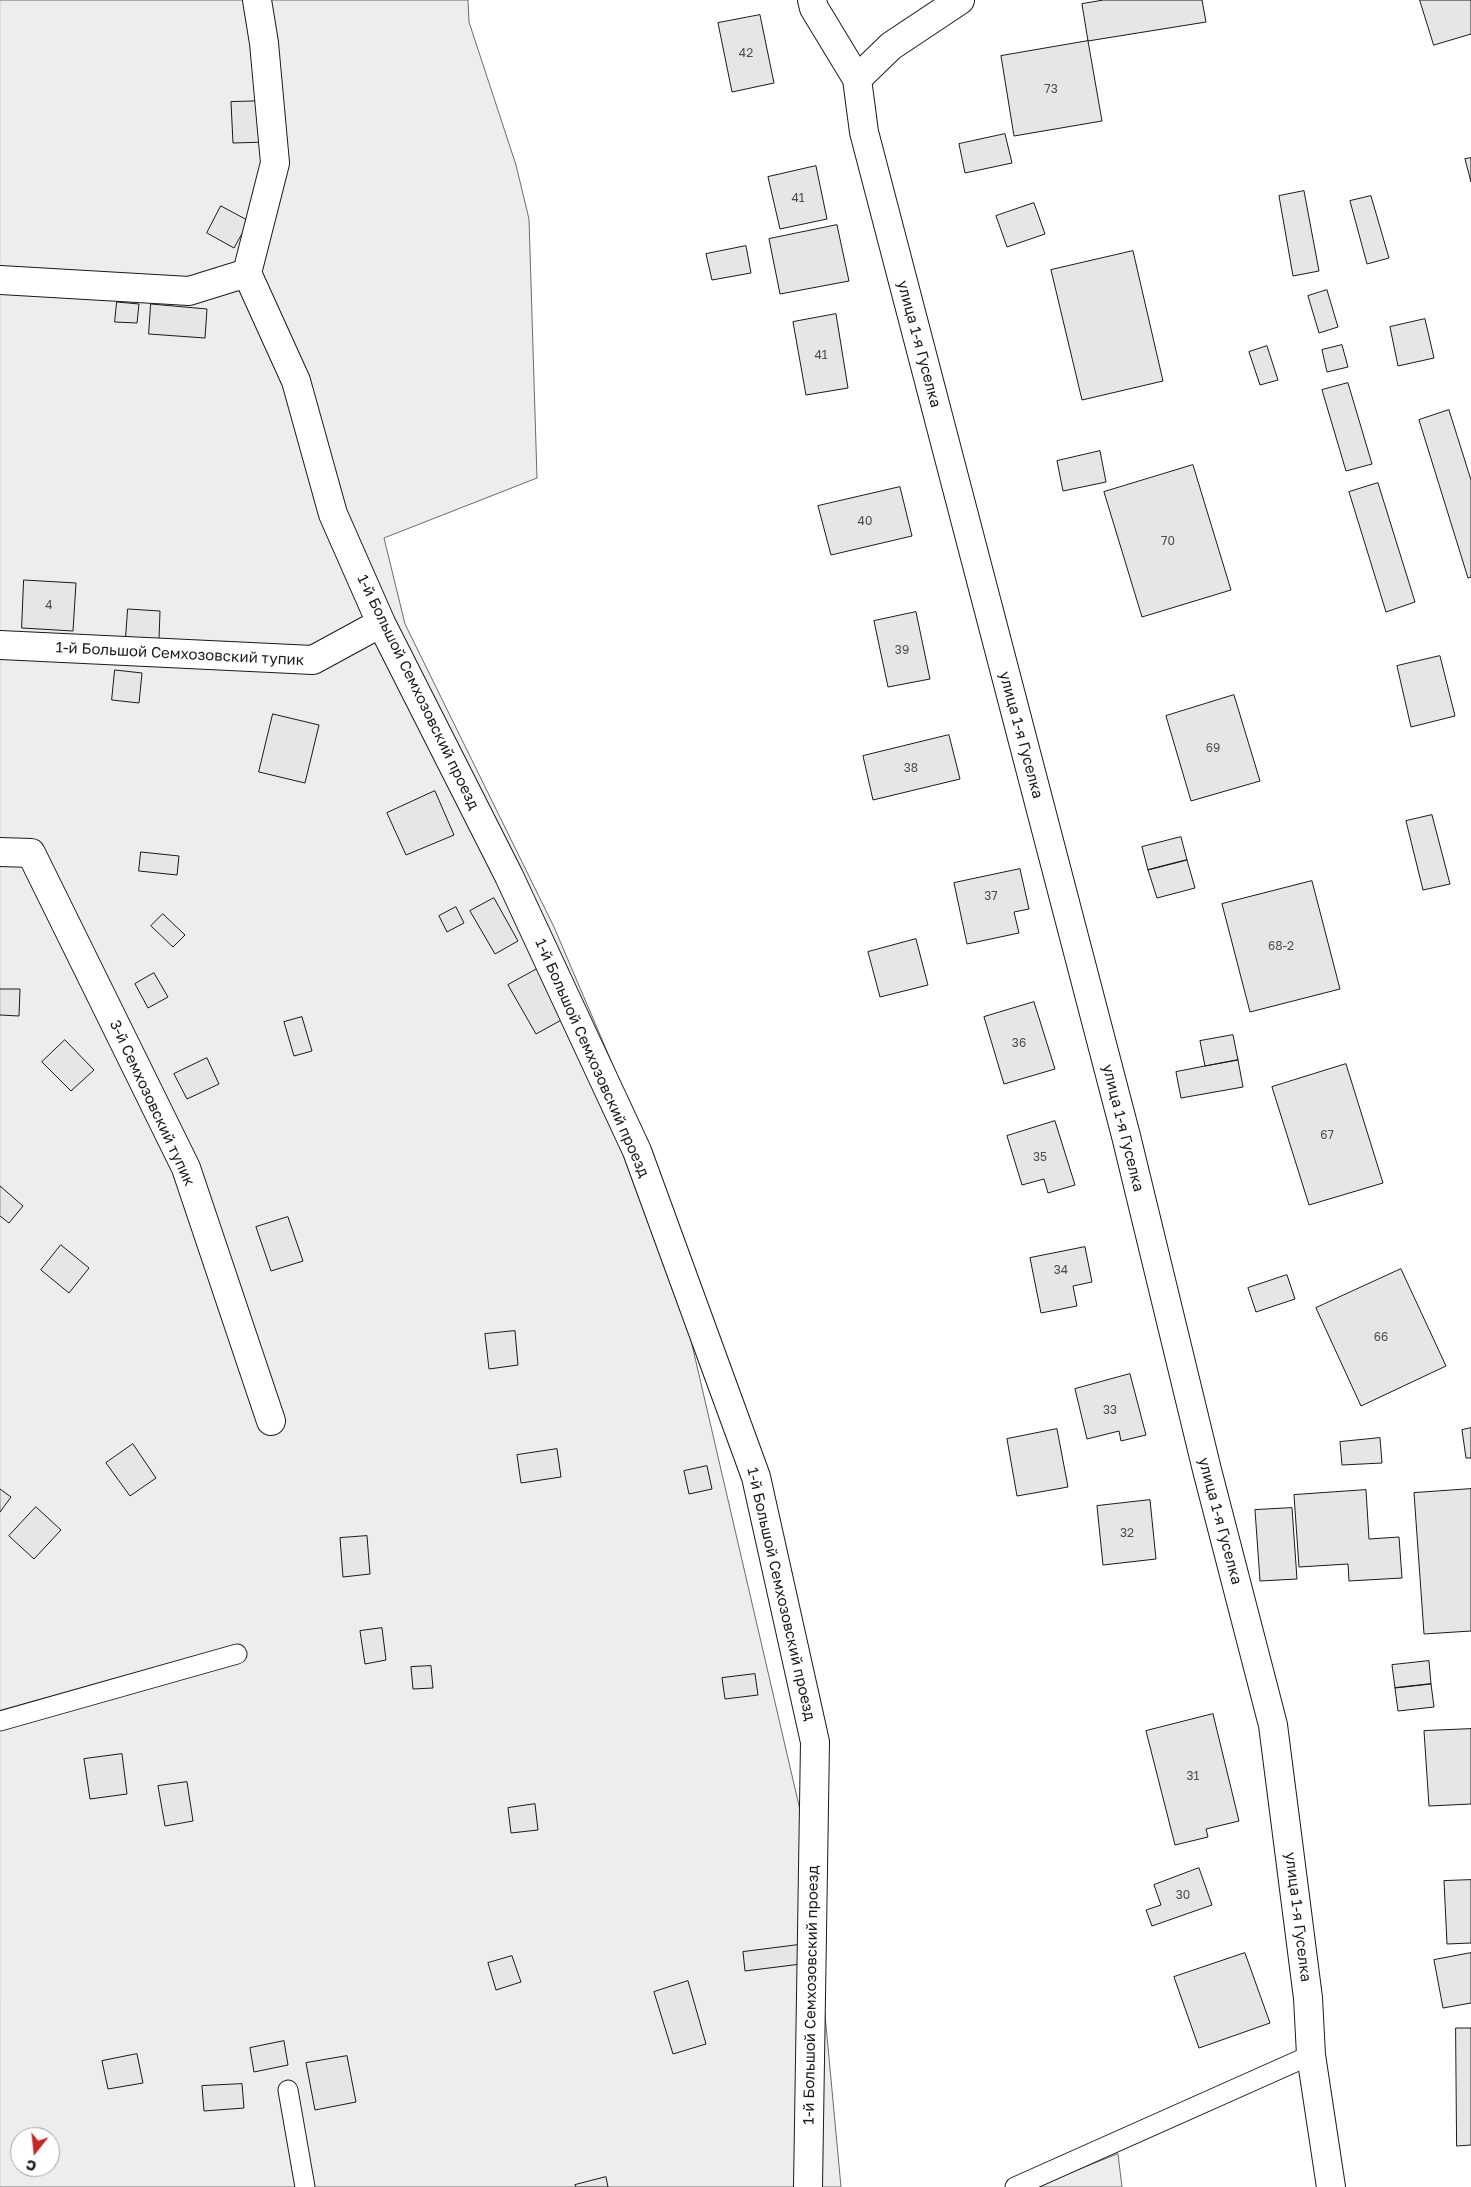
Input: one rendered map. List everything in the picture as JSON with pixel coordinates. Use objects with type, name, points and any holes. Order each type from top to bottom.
[{"type":"street","points":[[0,280],[189,291],[247,273],[275,163],[264,43],[257,0]]},
{"type":"street","name":"улица 1-я Гуселка","points":[[812,0],[814,8],[857,79],[864,132],[1126,1136],[1207,1470],[1274,1725],[1308,1998],[1311,2055],[1331,2187]]},
{"type":"street","points":[[857,79],[891,46],[960,0]]},
{"type":"street","name":"1-й Большой Семхозовский проезд","points":[[247,273],[296,381],[334,514],[381,623],[509,876],[637,1152],[756,1478],[815,1742],[808,2187]]},
{"type":"street","name":"1-й Большой Семхозовский тупик","points":[[0,645],[313,660],[381,623]]},
{"type":"street","name":"3-й Семхозовский тупик","points":[[0,852],[31,853],[186,1168],[270,1421]]},
{"type":"lane","points":[[0,1721],[237,1654]]},
{"type":"lane","points":[[1015,2187],[1311,2055]]},
{"type":"lane","points":[[288,2090],[305,2187]]},
{"type":"shaded area","points":[[0,0],[468,0],[469,22],[516,165],[529,219],[537,478],[384,538],[405,624],[554,927],[644,1138],[810,1853],[841,2187],[0,2187]]},
{"type":"shaded area","points":[[1118,2154],[1122,2187],[1035,2187]]},
{"type":"building","points":[[1104,0],[1202,0],[1206,22],[1088,41],[1082,4]]},
{"type":"building","points":[[1420,0],[1471,0],[1471,34],[1434,45]]},
{"type":"building","points":[[760,15],[774,83],[732,92],[718,23]]},
{"type":"building","points":[[1088,41],[1102,121],[1014,136],[1001,56]]},
{"type":"building","points":[[267,101],[268,142],[233,143],[231,102]]},
{"type":"building","points":[[1005,134],[1012,163],[965,173],[959,144]]},
{"type":"building","points":[[1471,158],[1471,182],[1465,159]]},
{"type":"building","points":[[816,166],[827,219],[780,229],[768,177]]},
{"type":"building","points":[[1304,191],[1319,271],[1293,276],[1279,196]]},
{"type":"building","points":[[1371,196],[1389,258],[1367,264],[1350,201]]},
{"type":"building","points":[[1034,203],[1045,234],[1007,247],[996,216]]},
{"type":"building","points":[[221,206],[249,221],[234,248],[207,233]]},
{"type":"building","points":[[837,225],[849,281],[780,294],[769,239]]},
{"type":"building","points":[[746,246],[751,273],[712,280],[706,254]]},
{"type":"building","points":[[1133,251],[1163,381],[1082,400],[1051,270]]},
{"type":"building","points":[[1327,290],[1338,327],[1319,333],[1308,296]]},
{"type":"building","points":[[117,302],[139,304],[137,323],[115,322]]},
{"type":"building","points":[[151,304],[207,309],[205,338],[149,334]]},
{"type":"building","points":[[836,314],[848,388],[806,395],[793,322]]},
{"type":"building","points":[[1425,319],[1434,358],[1398,366],[1390,327]]},
{"type":"building","points":[[1342,345],[1348,367],[1327,372],[1322,350]]},
{"type":"building","points":[[1267,346],[1278,380],[1260,385],[1249,352]]},
{"type":"building","points":[[1348,383],[1372,464],[1346,471],[1322,390]]},
{"type":"building","points":[[1449,410],[1471,480],[1471,577],[1468,578],[1419,420]]},
{"type":"building","points":[[1100,451],[1106,482],[1063,491],[1057,461]]},
{"type":"building","points":[[1193,465],[1231,590],[1142,617],[1104,492]]},
{"type":"building","points":[[1378,483],[1415,602],[1386,612],[1349,492]]},
{"type":"building","points":[[900,487],[912,536],[831,555],[818,506]]},
{"type":"building","points":[[24,580],[76,583],[73,631],[22,628]]},
{"type":"building","points":[[128,609],[160,611],[159,639],[126,637]]},
{"type":"building","points":[[916,612],[930,679],[888,687],[874,621]]},
{"type":"building","points":[[1440,656],[1455,716],[1411,727],[1397,666]]},
{"type":"building","points":[[115,670],[142,673],[139,703],[112,700]]},
{"type":"building","points":[[1234,695],[1260,781],[1191,801],[1166,716]]},
{"type":"building","points":[[273,714],[319,725],[305,783],[259,772]]},
{"type":"building","points":[[949,735],[960,779],[873,800],[863,756]]},
{"type":"building","points":[[435,791],[454,835],[406,855],[387,813]]},
{"type":"building","points":[[1432,815],[1450,884],[1423,890],[1406,821]]},
{"type":"building","points":[[1181,837],[1187,860],[1148,870],[1142,847]]},
{"type":"building","points":[[141,852],[179,856],[177,875],[139,871]]},
{"type":"building","points":[[1187,860],[1195,888],[1157,898],[1148,870]]},
{"type":"building","points":[[1020,869],[1029,909],[1014,912],[1019,933],[967,944],[954,883]]},
{"type":"building","points":[[1312,881],[1340,989],[1250,1012],[1222,904]]},
{"type":"building","points":[[494,898],[518,941],[495,954],[470,911]]},
{"type":"building","points":[[456,907],[464,923],[447,932],[439,916]]},
{"type":"building","points":[[163,914],[185,935],[173,947],[151,926]]},
{"type":"building","points":[[916,939],[928,985],[880,997],[868,952]]},
{"type":"building","points":[[537,969],[565,1018],[536,1034],[508,985]]},
{"type":"building","points":[[154,973],[168,997],[148,1008],[135,984]]},
{"type":"building","points":[[0,989],[20,989],[19,1016],[0,1015]]},
{"type":"building","points":[[1034,1002],[1055,1069],[1004,1084],[984,1017]]},
{"type":"building","points":[[302,1017],[312,1051],[294,1056],[284,1022]]},
{"type":"building","points":[[1233,1035],[1238,1060],[1205,1066],[1200,1041]]},
{"type":"building","points":[[65,1040],[94,1070],[71,1091],[42,1062]]},
{"type":"building","points":[[207,1058],[219,1084],[187,1099],[174,1074]]},
{"type":"building","points":[[1238,1060],[1243,1087],[1181,1098],[1176,1072]]},
{"type":"building","points":[[1346,1064],[1383,1183],[1309,1205],[1272,1087]]},
{"type":"building","points":[[1055,1121],[1075,1185],[1048,1193],[1044,1179],[1022,1185],[1007,1136]]},
{"type":"building","points":[[0,1186],[23,1206],[9,1223],[0,1216]]},
{"type":"building","points":[[288,1217],[303,1261],[271,1271],[256,1227]]},
{"type":"building","points":[[61,1245],[89,1268],[69,1293],[41,1270]]},
{"type":"building","points":[[1085,1247],[1092,1282],[1073,1286],[1077,1306],[1041,1313],[1030,1258]]},
{"type":"building","points":[[1401,1269],[1446,1366],[1361,1406],[1316,1308]]},
{"type":"building","points":[[1287,1275],[1295,1299],[1256,1312],[1248,1288]]},
{"type":"building","points":[[515,1331],[518,1365],[489,1369],[485,1334]]},
{"type":"building","points":[[1130,1374],[1146,1435],[1121,1441],[1119,1431],[1087,1439],[1075,1389]]},
{"type":"building","points":[[1471,1428],[1471,1458],[1466,1458],[1462,1430]]},
{"type":"building","points":[[1057,1429],[1068,1487],[1017,1496],[1007,1439]]},
{"type":"building","points":[[1380,1438],[1382,1463],[1342,1465],[1340,1442]]},
{"type":"building","points":[[133,1444],[156,1478],[130,1496],[106,1463]]},
{"type":"building","points":[[557,1449],[561,1477],[521,1483],[517,1455]]},
{"type":"building","points":[[707,1466],[712,1489],[689,1494],[684,1471]]},
{"type":"building","points":[[0,1489],[11,1497],[0,1512]]},
{"type":"building","points":[[1471,1489],[1471,1631],[1424,1634],[1414,1493]]},
{"type":"building","points":[[1366,1490],[1369,1539],[1399,1537],[1402,1578],[1349,1581],[1348,1564],[1299,1567],[1294,1495]]},
{"type":"building","points":[[1150,1500],[1156,1559],[1103,1565],[1097,1506]]},
{"type":"building","points":[[36,1507],[61,1530],[34,1559],[9,1536]]},
{"type":"building","points":[[1292,1508],[1297,1579],[1260,1581],[1255,1510]]},
{"type":"building","points":[[367,1536],[370,1574],[343,1577],[340,1538]]},
{"type":"building","points":[[382,1628],[386,1660],[365,1664],[360,1631]]},
{"type":"building","points":[[1429,1661],[1431,1684],[1395,1688],[1392,1665]]},
{"type":"building","points":[[431,1666],[433,1688],[413,1689],[411,1667]]},
{"type":"building","points":[[755,1674],[758,1695],[725,1699],[722,1678]]},
{"type":"building","points":[[1431,1684],[1434,1707],[1398,1711],[1395,1688]]},
{"type":"building","points":[[1213,1714],[1239,1821],[1206,1829],[1208,1837],[1175,1845],[1146,1731]]},
{"type":"building","points":[[1471,1729],[1471,1804],[1429,1806],[1424,1731]]},
{"type":"building","points":[[122,1754],[127,1794],[90,1799],[84,1759]]},
{"type":"building","points":[[187,1782],[193,1821],[165,1826],[158,1786]]},
{"type":"building","points":[[535,1804],[538,1830],[511,1833],[508,1808]]},
{"type":"building","points":[[1199,1868],[1212,1905],[1152,1926],[1146,1910],[1161,1905],[1154,1885]]},
{"type":"building","points":[[1471,1880],[1471,1943],[1447,1944],[1444,1881]]},
{"type":"building","points":[[798,1945],[801,1964],[745,1971],[743,1952]]},
{"type":"building","points":[[1245,1953],[1270,2023],[1199,2048],[1174,1977]]},
{"type":"building","points":[[1471,1953],[1471,2003],[1443,2008],[1434,1960]]},
{"type":"building","points":[[512,1956],[521,1982],[496,1990],[488,1963]]},
{"type":"building","points":[[688,1981],[706,2044],[673,2054],[654,1992]]},
{"type":"building","points":[[1456,2028],[1471,2028],[1471,2145],[1457,2146]]},
{"type":"building","points":[[284,2041],[288,2065],[254,2072],[250,2048]]},
{"type":"building","points":[[137,2054],[143,2083],[108,2089],[102,2061]]},
{"type":"building","points":[[347,2056],[356,2102],[315,2110],[306,2063]]},
{"type":"building","points":[[242,2084],[244,2108],[204,2111],[202,2086]]},
{"type":"building","points":[[606,2177],[608,2187],[576,2187],[575,2185]]}]
